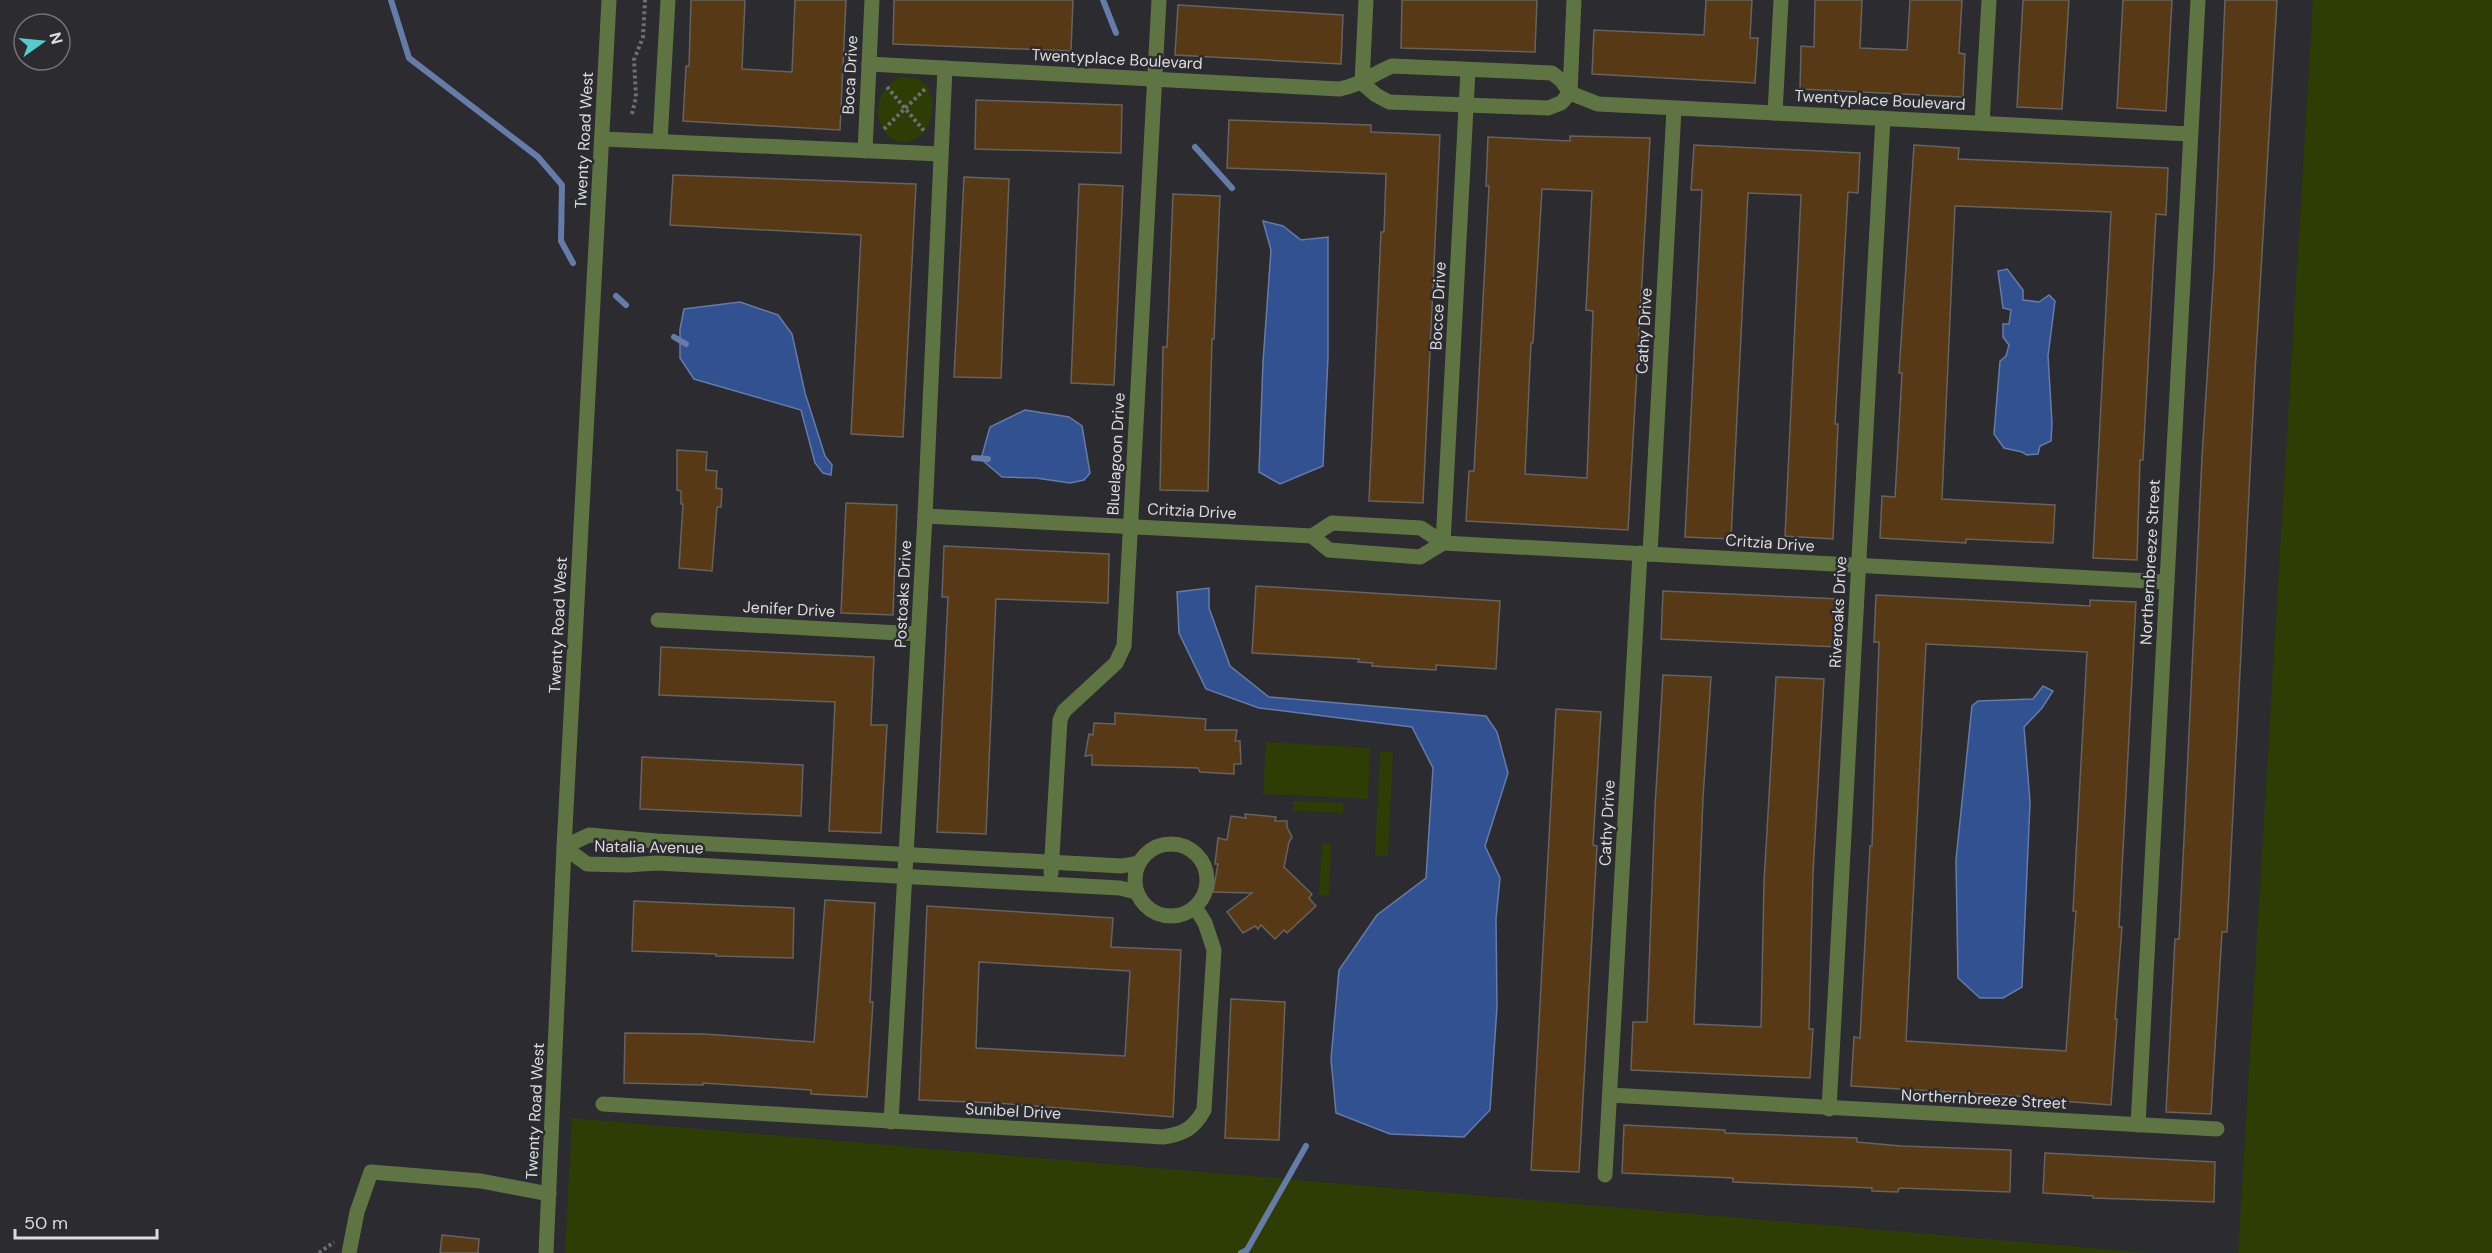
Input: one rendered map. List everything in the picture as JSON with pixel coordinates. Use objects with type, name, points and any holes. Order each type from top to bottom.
[{"type":"street","name":"Twenty Road West","points":[[546,1253],[564,847],[609,0]]},
{"type":"street","points":[[660,141],[668,0]]},
{"type":"street","name":"Boca Drive","points":[[865,152],[872,0]]},
{"type":"street","name":"Bluelagoon Drive","points":[[1050,885],[1057,731],[1060,720],[1064,711],[1116,663],[1124,646],[1159,0]]},
{"type":"street","points":[[1366,0],[1362,82],[1376,95],[1389,102],[1548,108],[1561,103],[1570,93],[1574,0]]},
{"type":"street","points":[[1775,113],[1781,0]]},
{"type":"street","points":[[1982,123],[1989,0]]},
{"type":"street","name":"Northernbreeze Street","points":[[2138,1125],[2198,0]]},
{"type":"street","name":"Twentyplace Boulevard","points":[[869,64],[1339,89],[1362,82],[1376,72],[1392,66],[1552,73],[1562,81],[1570,93],[1598,104],[2190,134]]},
{"type":"street","name":"Postoaks Drive","points":[[891,1122],[925,516],[945,68]]},
{"type":"street","name":"Bocce Drive","points":[[1443,543],[1468,70]]},
{"type":"street","name":"Cathy Drive","points":[[1605,1175],[1674,109]]},
{"type":"street","name":"Riveroaks Drive","points":[[1829,1108],[1883,118]]},
{"type":"street","points":[[603,140],[940,154]]},
{"type":"street","name":"Critzia Drive","points":[[925,516],[1312,536],[1332,523],[1421,528],[1443,543],[2167,582]]},
{"type":"street","name":"Critzia Drive","points":[[1312,536],[1329,550],[1420,557],[1443,543]]},
{"type":"street","name":"Jenifer Drive","points":[[658,620],[918,634]]},
{"type":"street","name":"Natalia Avenue","points":[[1136,892],[1120,888],[657,863],[587,864],[564,847],[589,835],[656,841],[1122,866],[1138,863]]},
{"type":"street","points":[[627,865],[628,838]]},
{"type":"street","points":[[1177,844],[1197,855],[1207,875],[1206,887],[1195,907],[1174,916],[1162,915],[1151,910],[1136,892],[1134,882],[1138,863],[1154,847],[1177,844]]},
{"type":"street","name":"Sunibel Drive","points":[[603,1104],[1163,1137],[1176,1135],[1196,1124],[1204,1110],[1214,950],[1205,923],[1195,907]]},
{"type":"street","points":[[1610,1095],[1829,1108]]},
{"type":"street","name":"Northernbreeze Street","points":[[1829,1108],[2217,1129]]},
{"type":"street","points":[[349,1253],[357,1212],[371,1172],[482,1180],[549,1194]]},
{"type":"path","points":[[632,114],[636,97],[634,60],[643,38],[645,0]]},
{"type":"path","points":[[887,87],[925,132]]},
{"type":"path","points":[[884,129],[926,88]]},
{"type":"green space","points":[[2313,0],[2492,0],[2492,1253],[2238,1253]]},
{"type":"green space","points":[[901,77],[915,78],[923,82],[932,98],[931,118],[927,127],[913,140],[903,142],[888,136],[878,116],[883,92]]},
{"type":"green space","points":[[1266,742],[1370,748],[1368,799],[1263,794]]},
{"type":"green space","points":[[1380,752],[1393,752],[1388,856],[1375,856]]},
{"type":"green space","points":[[1293,801],[1343,803],[1343,813],[1293,811]]},
{"type":"green space","points":[[1322,843],[1331,844],[1329,896],[1319,895]]},
{"type":"green space","points":[[572,1118],[2151,1253],[565,1253]]},
{"type":"water","points":[[1263,221],[1283,226],[1301,240],[1328,237],[1328,357],[1323,466],[1280,484],[1259,472],[1263,362],[1271,250]]},
{"type":"water","points":[[2007,269],[2023,290],[2023,300],[2039,302],[2049,295],[2055,301],[2048,356],[2051,441],[2040,446],[2038,454],[2027,455],[2004,448],[1994,434],[2000,361],[2006,356],[2009,345],[2003,337],[2003,324],[2009,324],[2011,310],[2003,308],[1998,271]]},
{"type":"water","points":[[740,302],[778,315],[792,334],[805,393],[825,456],[832,465],[831,475],[823,473],[815,463],[801,410],[694,379],[680,358],[680,329],[684,309]]},
{"type":"water","points":[[1025,410],[1069,417],[1082,426],[1090,473],[1084,480],[1070,483],[1036,478],[1002,477],[981,459],[990,427]]},
{"type":"water","points":[[1209,588],[1209,608],[1230,666],[1269,697],[1486,716],[1497,732],[1508,773],[1485,846],[1500,878],[1496,919],[1497,1007],[1490,1110],[1464,1137],[1390,1134],[1336,1113],[1331,1059],[1339,970],[1377,915],[1426,878],[1433,768],[1412,727],[1259,708],[1206,689],[1179,633],[1177,592]]},
{"type":"water","points":[[2043,686],[2053,691],[2042,708],[2024,727],[2030,802],[2022,987],[2003,998],[1980,998],[1958,978],[1956,860],[1972,706],[1978,701],[2033,699]]},
{"type":"building","points":[[691,0],[745,0],[742,69],[792,72],[795,0],[846,0],[840,130],[683,121],[686,66],[689,66]]},
{"type":"building","points":[[894,0],[1073,0],[1071,51],[893,44]]},
{"type":"building","points":[[1402,0],[1537,0],[1535,52],[1401,48]]},
{"type":"building","points":[[1706,0],[1752,0],[1750,38],[1758,38],[1755,83],[1592,74],[1594,30],[1704,35]]},
{"type":"building","points":[[1815,0],[1862,0],[1860,48],[1907,50],[1910,0],[1962,0],[1959,53],[1965,54],[1963,97],[1800,89],[1801,46],[1814,47]]},
{"type":"building","points":[[2023,0],[2069,0],[2062,109],[2017,107]]},
{"type":"building","points":[[2123,0],[2172,0],[2166,111],[2117,108]]},
{"type":"building","points":[[2225,0],[2277,0],[2255,372],[2227,932],[2222,932],[2211,1114],[2166,1112],[2175,939],[2179,939],[2202,457],[2214,267]]},
{"type":"building","points":[[1178,5],[1343,15],[1341,64],[1175,55]]},
{"type":"building","points":[[976,100],[1122,105],[1121,153],[975,149]]},
{"type":"building","points":[[1229,120],[1371,125],[1371,132],[1440,135],[1423,503],[1369,501],[1381,232],[1384,232],[1386,174],[1227,168]]},
{"type":"building","points":[[1570,136],[1650,138],[1628,530],[1466,521],[1469,471],[1474,471],[1489,186],[1486,186],[1488,137],[1570,141]],"holes":[[[1542,189],[1592,191],[1586,310],[1593,311],[1587,478],[1525,474],[1531,343],[1533,343]]]},
{"type":"building","points":[[1694,145],[1860,153],[1858,193],[1848,192],[1835,424],[1838,424],[1833,539],[1785,536],[1801,195],[1748,193],[1731,539],[1685,537],[1702,190],[1691,190]]},
{"type":"building","points":[[1914,145],[1959,148],[1958,159],[2168,168],[2166,215],[2156,214],[2143,460],[2140,460],[2137,560],[2093,558],[2111,212],[1955,206],[1942,499],[2055,505],[2053,543],[1966,539],[1966,543],[1880,538],[1882,496],[1895,497],[1902,373],[1899,373]]},
{"type":"building","points":[[673,175],[916,184],[903,437],[851,434],[861,235],[670,225]]},
{"type":"building","points":[[964,177],[1009,179],[1001,378],[954,377]]},
{"type":"building","points":[[1079,184],[1123,186],[1114,385],[1071,383]]},
{"type":"building","points":[[1173,194],[1220,196],[1214,339],[1212,339],[1208,491],[1160,490],[1163,347],[1167,347]]},
{"type":"building","points":[[677,450],[707,452],[706,470],[717,471],[716,488],[722,489],[721,507],[717,507],[712,571],[679,568],[683,504],[681,504],[681,491],[677,490]]},
{"type":"building","points":[[846,503],[897,505],[893,615],[841,613]]},
{"type":"building","points":[[944,546],[1109,554],[1108,603],[996,599],[986,834],[937,832],[948,597],[942,597]]},
{"type":"building","points":[[1256,586],[1500,601],[1496,669],[1436,665],[1436,670],[1372,666],[1373,663],[1358,662],[1359,659],[1252,653]]},
{"type":"building","points":[[1663,591],[1841,599],[1838,647],[1661,639]]},
{"type":"building","points":[[1876,595],[2090,606],[2090,600],[2136,602],[2119,927],[2122,927],[2111,1105],[2062,1101],[2062,1099],[1851,1086],[1854,1037],[1860,1038],[1870,846],[1872,846],[1879,642],[1874,642]],"holes":[[[1926,644],[2087,652],[2073,911],[2076,911],[2066,1051],[1906,1041]]]},
{"type":"building","points":[[661,647],[874,657],[871,725],[887,725],[881,833],[829,831],[835,702],[659,695]]},
{"type":"building","points":[[1663,675],[1711,677],[1703,798],[1694,1024],[1761,1027],[1764,882],[1776,677],[1824,679],[1813,873],[1809,1029],[1813,1029],[1810,1078],[1631,1070],[1633,1022],[1647,1022],[1655,807]]},
{"type":"building","points":[[1556,709],[1601,712],[1593,845],[1597,846],[1579,1172],[1531,1170]]},
{"type":"building","points":[[1115,713],[1206,719],[1205,730],[1237,730],[1235,741],[1240,741],[1241,764],[1234,764],[1234,774],[1200,772],[1198,768],[1092,765],[1092,755],[1085,756],[1089,734],[1093,735],[1094,723],[1115,724]]},
{"type":"building","points":[[642,757],[803,765],[801,816],[640,809]]},
{"type":"building","points":[[1245,814],[1276,817],[1275,821],[1287,821],[1292,837],[1284,867],[1312,894],[1309,898],[1316,906],[1287,933],[1284,930],[1275,939],[1261,925],[1258,929],[1255,926],[1243,933],[1227,912],[1252,893],[1213,892],[1218,864],[1215,864],[1218,838],[1227,840],[1231,816],[1246,818]]},
{"type":"building","points":[[825,900],[875,903],[870,1002],[873,1002],[867,1097],[811,1094],[811,1090],[703,1083],[703,1085],[624,1083],[625,1033],[704,1034],[814,1042]]},
{"type":"building","points":[[634,901],[794,908],[793,958],[632,951]]},
{"type":"building","points":[[927,906],[1113,918],[1111,947],[1181,950],[1173,1117],[997,1103],[919,1100]],"holes":[[[979,962],[1130,971],[1125,1056],[976,1048]]]},
{"type":"building","points":[[1231,999],[1285,1002],[1279,1140],[1225,1138]]},
{"type":"building","points":[[1624,1125],[1725,1130],[1725,1133],[1857,1138],[1857,1142],[1901,1146],[2011,1150],[2010,1192],[1899,1188],[1898,1192],[1872,1191],[1872,1188],[1733,1182],[1733,1178],[1622,1173]]},
{"type":"building","points":[[2045,1153],[2215,1162],[2214,1202],[2093,1198],[2093,1196],[2043,1193]]},
{"type":"building","points":[[442,1235],[479,1239],[478,1253],[440,1253]]},
{"type":"waterway","points":[[391,0],[409,58],[538,157],[562,185],[561,241],[573,263]]},
{"type":"waterway","points":[[1103,0],[1116,33]]},
{"type":"waterway","points":[[1195,147],[1232,188]]},
{"type":"waterway","points":[[616,296],[626,305]]},
{"type":"waterway","points":[[674,337],[686,344]]},
{"type":"waterway","points":[[974,458],[988,459]]},
{"type":"waterway","points":[[1241,1253],[1247,1250],[1306,1146]]}]
